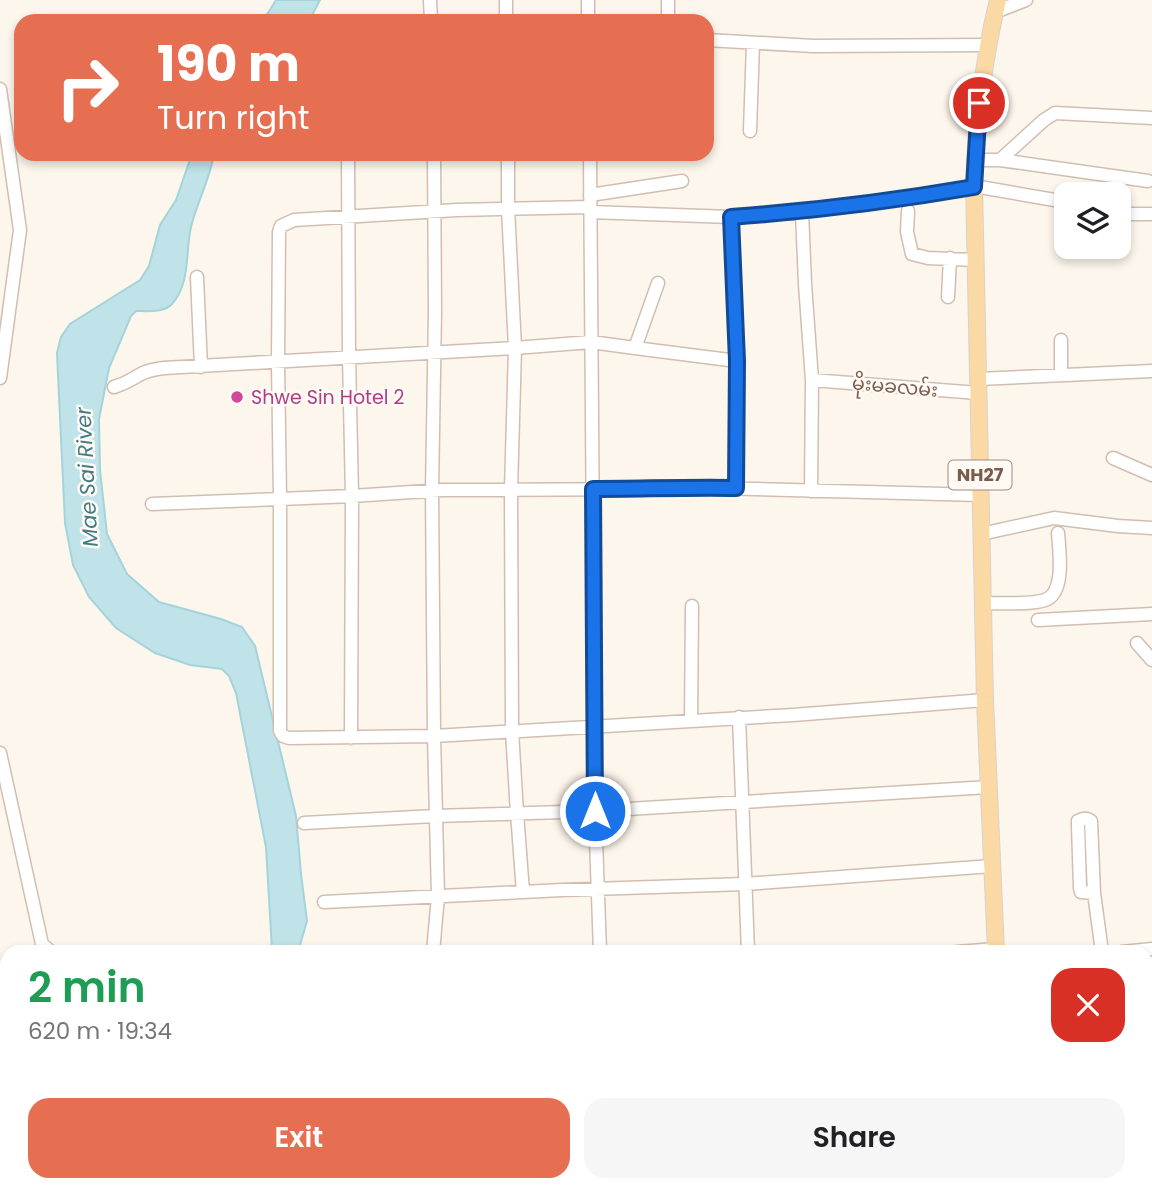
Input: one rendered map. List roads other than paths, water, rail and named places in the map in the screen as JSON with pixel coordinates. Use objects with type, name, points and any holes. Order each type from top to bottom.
[{"type":"main road","name":"NH27","points":[[996,6],[979,103],[974,187],[985,700],[996,945]]},
{"type":"street","points":[[996,6],[1026,0]]},
{"type":"street","points":[[714,40],[813,46],[988,45]]},
{"type":"street","points":[[750,131],[753,43]]},
{"type":"street","points":[[0,89],[20,230],[0,377]]},
{"type":"street","points":[[1000,160],[1055,113],[1152,118]]},
{"type":"street","points":[[975,160],[1000,160],[1148,181]]},
{"type":"street","points":[[348,161],[352,496],[351,738]]},
{"type":"street","points":[[434,161],[435,352],[432,491],[438,896],[434,945]]},
{"type":"street","points":[[508,161],[515,348],[511,490],[512,730],[523,892]]},
{"type":"street","points":[[590,161],[595,811],[600,945]]},
{"type":"street","points":[[590,205],[682,181]]},
{"type":"street","points":[[985,700],[434,736],[283,736],[280,731],[279,232],[281,226],[294,220],[590,205],[731,217],[802,212],[974,187],[1054,200]]},
{"type":"street","points":[[908,211],[907,232],[912,254],[928,258],[975,260]]},
{"type":"street","points":[[802,212],[812,380],[811,491]]},
{"type":"street","points":[[1131,214],[1152,214]]},
{"type":"street","points":[[731,217],[737,361],[736,488]]},
{"type":"street","points":[[948,297],[950,258]]},
{"type":"street","points":[[197,277],[201,367]]},
{"type":"street","points":[[635,348],[658,283]]},
{"type":"street","points":[[1061,340],[1061,376]]},
{"type":"street","points":[[114,387],[150,370],[591,342],[737,361]]},
{"type":"street","name":"မိုးမခလမ်း","points":[[812,380],[978,386],[1061,376],[1152,371]]},
{"type":"street","points":[[1113,458],[1152,475]]},
{"type":"street","points":[[152,503],[432,491],[683,487],[980,495]]},
{"type":"street","points":[[981,534],[1054,518],[1118,526],[1152,527]]},
{"type":"street","points":[[984,603],[1031,602],[1046,600],[1052,596],[1060,574],[1058,533]]},
{"type":"street","points":[[691,721],[692,606]]},
{"type":"street","points":[[1038,620],[1152,614]]},
{"type":"street","points":[[1137,643],[1152,660]]},
{"type":"street","points":[[739,717],[748,945]]},
{"type":"street","points":[[0,754],[43,945]]},
{"type":"street","points":[[304,823],[595,811],[989,787]]},
{"type":"street","points":[[1094,893],[1081,892],[1080,888],[1078,821],[1081,819],[1091,821],[1094,893],[1101,945]]},
{"type":"street","points":[[324,902],[745,884],[992,866]]},
{"type":"water","points":[[276,0],[320,0],[313,14],[268,13]]},
{"type":"water","name":"Mae Sai River","points":[[190,161],[212,161],[191,227],[185,277],[178,295],[165,309],[136,311],[131,316],[109,368],[99,419],[100,470],[107,534],[127,574],[159,602],[242,627],[255,646],[296,816],[307,921],[300,945],[272,945],[266,847],[236,693],[229,676],[222,669],[190,665],[155,653],[116,628],[89,597],[73,565],[65,523],[57,353],[61,337],[70,324],[140,280],[149,266],[160,225],[176,200]]},
{"type":"place","name":"Shwe Sin Hotel 2","points":[[237,397]]}]
